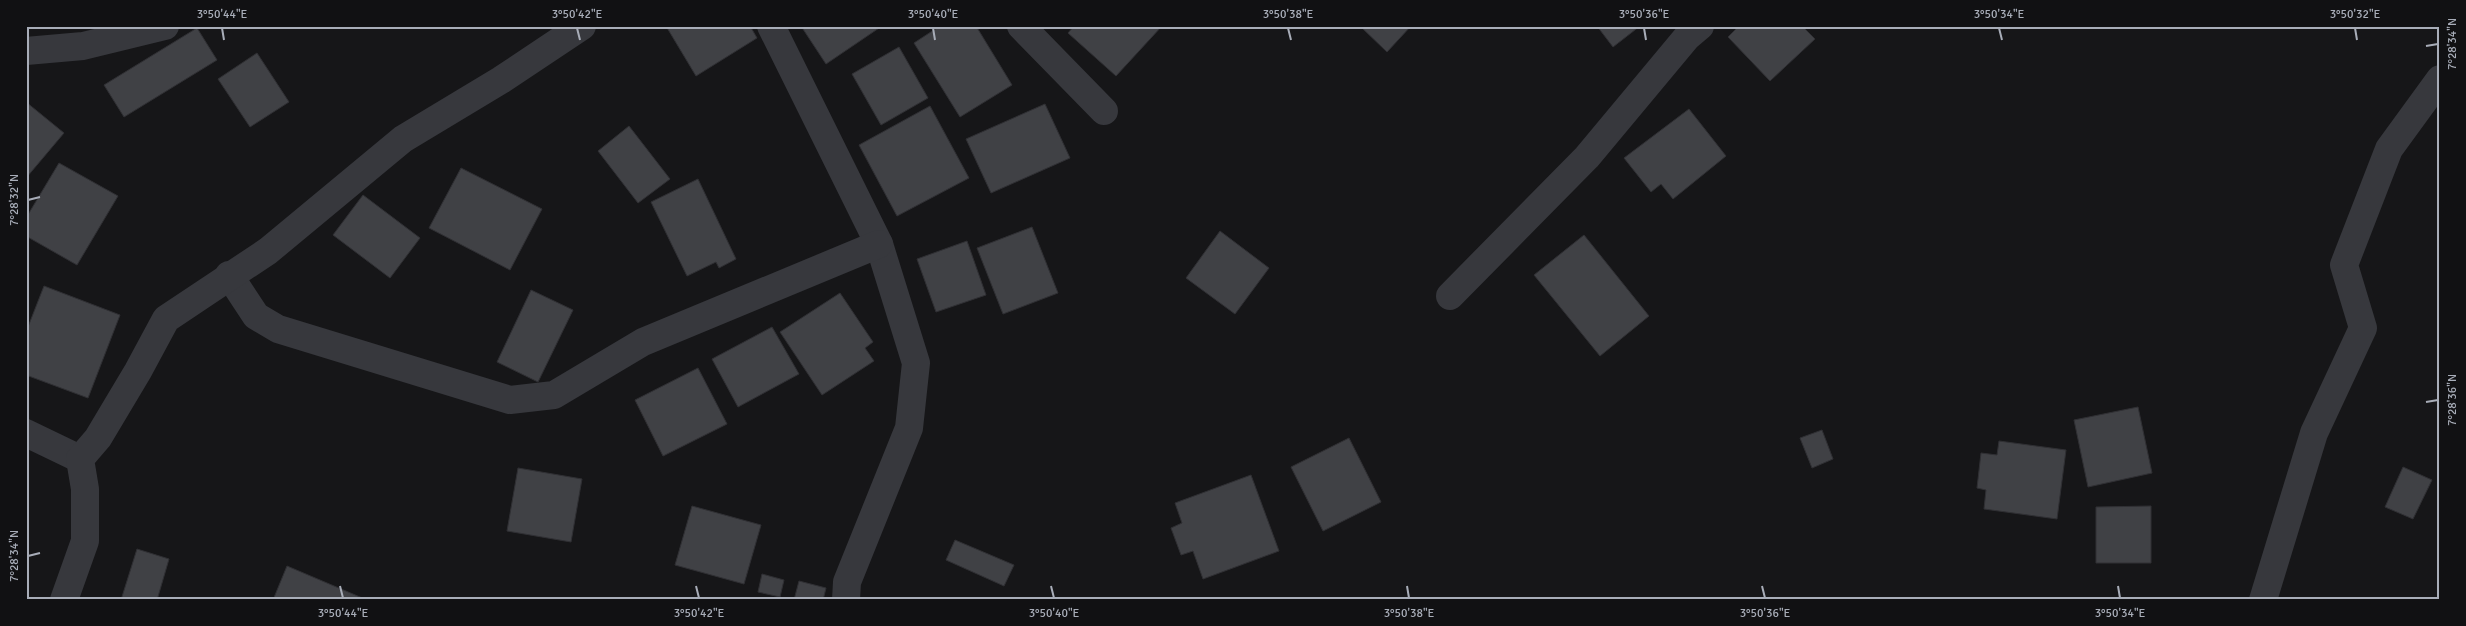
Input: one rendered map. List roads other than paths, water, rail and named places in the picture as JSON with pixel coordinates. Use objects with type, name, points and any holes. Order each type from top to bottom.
[{"type":"street","points":[[26,51],[83,46],[165,26]]},
{"type":"street","points":[[64,600],[85,540],[85,489],[80,460],[98,438],[138,372],[166,319],[229,275],[268,251],[403,140],[501,80],[582,26]]},
{"type":"street","points":[[771,26],[878,244],[916,363],[909,428],[847,582],[846,600]]},
{"type":"street","points":[[1021,26],[1104,111]]},
{"type":"street","points":[[1450,296],[1587,157],[1687,37],[1700,26]]},
{"type":"street","points":[[2263,600],[2314,433],[2363,328],[2344,265],[2389,149],[2440,78]]},
{"type":"street","points":[[229,275],[256,316],[278,329],[510,400],[554,395],[643,342],[878,244]]},
{"type":"street","points":[[26,433],[80,460]]}]
